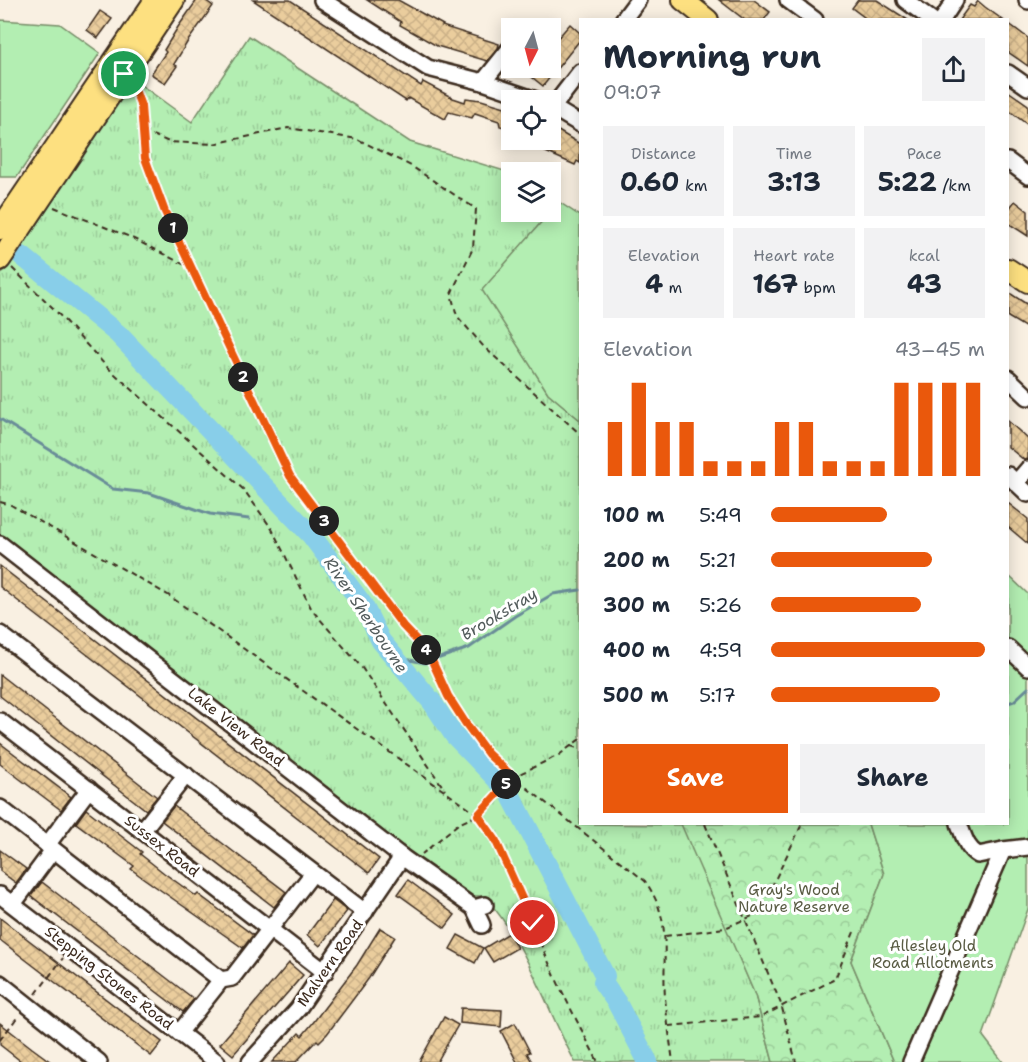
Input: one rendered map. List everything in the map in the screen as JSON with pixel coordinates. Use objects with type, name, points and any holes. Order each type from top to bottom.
[{"type":"main road","points":[[0,229],[155,0]]},
{"type":"main road","points":[[1,259],[174,0]]},
{"type":"main road","points":[[669,0],[691,18]]},
{"type":"main road","points":[[683,0],[706,18]]},
{"type":"main road","points":[[1009,256],[1028,267]]},
{"type":"main road","points":[[1009,270],[1028,282]]},
{"type":"street","points":[[322,0],[428,68],[507,90]]},
{"type":"street","points":[[624,18],[638,0]]},
{"type":"street","points":[[789,0],[812,18]]},
{"type":"street","points":[[906,0],[929,18]]},
{"type":"street","points":[[943,18],[955,0]]},
{"type":"street","points":[[483,82],[501,60]]},
{"type":"street","points":[[561,95],[579,73]]},
{"type":"street","points":[[1009,74],[1028,87]]},
{"type":"street","points":[[561,112],[579,123]]},
{"type":"street","points":[[1009,162],[1028,176]]},
{"type":"street","points":[[1009,379],[1028,397]]},
{"type":"street","points":[[1028,469],[1012,479],[1028,494]]},
{"type":"street","name":"Lake View Road","points":[[0,543],[408,861],[479,906],[483,925]]},
{"type":"street","points":[[0,634],[365,912]]},
{"type":"street","points":[[1009,649],[1028,667]]},
{"type":"street","name":"Sussex Road","points":[[0,721],[325,972]]},
{"type":"street","points":[[142,831],[186,775]]},
{"type":"street","points":[[13,904],[89,789]]},
{"type":"street","points":[[0,808],[221,980]]},
{"type":"street","points":[[959,825],[967,846],[978,855],[1028,847]]},
{"type":"street","points":[[910,1062],[1003,850]]},
{"type":"street","name":"Malvern Road","points":[[250,1062],[298,1009],[365,912],[408,861]]},
{"type":"street","points":[[179,1033],[221,980],[232,978],[313,873]]},
{"type":"street","name":"Stepping Stones Road","points":[[0,895],[217,1062]]},
{"type":"street","points":[[0,983],[99,1062]]},
{"type":"path","points":[[124,74],[135,90],[141,106],[148,171],[290,476],[403,626],[428,652],[434,668],[466,724],[488,754],[513,777],[645,881],[658,899],[665,936],[665,995],[673,1062]]},
{"type":"path","points":[[143,130],[169,142],[213,144],[288,128],[357,139],[411,166],[476,209],[473,248],[451,294],[457,316],[484,347],[579,433]]},
{"type":"path","points":[[40,202],[130,237],[192,269]]},
{"type":"path","points":[[1,259],[53,308],[106,366],[244,490],[272,529],[312,610],[362,668],[447,793]]},
{"type":"path","points":[[0,502],[11,505],[168,595],[478,815],[495,839],[509,867],[553,972],[598,1062]]},
{"type":"path","points":[[408,861],[458,824],[478,815],[513,777],[579,740]]},
{"type":"path","points":[[571,746],[579,748]]},
{"type":"path","points":[[705,825],[781,1004],[796,1062]]},
{"type":"path","points":[[665,936],[726,928],[759,914],[802,825]]},
{"type":"path","points":[[669,1026],[761,1017],[781,1004],[835,979],[854,932]]},
{"type":"green space","points":[[0,20],[60,24],[100,53],[17,177],[0,177]]},
{"type":"green space","points":[[249,36],[410,142],[501,170],[501,222],[542,222],[483,290],[548,393],[579,419],[579,825],[683,825],[755,995],[773,1062],[575,1062],[524,954],[499,914],[484,896],[471,896],[458,889],[0,536],[0,276],[130,77],[192,122]]},
{"type":"green space","points":[[561,203],[579,215],[579,419],[548,393],[482,290],[542,222],[561,222]]},
{"type":"green space","name":"Allesley Old Road Allotments","points":[[1009,576],[1028,594],[1028,909],[983,1036],[1003,1062],[894,1062],[851,961],[884,874],[868,825],[1009,825]]},
{"type":"green space","name":"Gray's Wood Nature Reserve","points":[[681,825],[868,825],[884,874],[851,961],[894,1062],[773,1062],[755,995]]},
{"type":"building","points":[[197,0],[205,0],[213,6],[188,41],[174,64],[177,66],[165,83],[151,74],[166,52],[164,50],[178,27]]},
{"type":"building","points":[[253,0],[290,0],[421,86],[423,82],[465,102],[466,98],[501,106],[501,126],[499,121],[475,113],[472,118],[449,112],[445,119],[408,98],[406,101]]},
{"type":"building","points":[[367,0],[398,0],[442,26],[499,44],[498,48],[487,61],[437,46],[400,25],[401,22]]},
{"type":"building","points":[[719,0],[754,0],[770,12],[766,18],[742,18]]},
{"type":"building","points":[[858,0],[877,0],[905,18],[865,18],[852,8]]},
{"type":"building","points":[[978,1],[1000,18],[960,18],[970,5],[974,7]]},
{"type":"building","points":[[100,11],[112,19],[98,38],[87,30]]},
{"type":"building","points":[[570,24],[579,32],[579,41],[561,64],[561,34]]},
{"type":"building","points":[[1009,24],[1028,38],[1028,66],[1009,53]]},
{"type":"building","points":[[533,78],[549,78],[543,86]]},
{"type":"building","points":[[1009,92],[1028,105],[1028,125],[1009,111]]},
{"type":"building","points":[[561,133],[579,143],[579,162],[577,161],[575,165],[541,150],[561,150]]},
{"type":"building","points":[[1015,201],[1028,211],[1028,236],[1009,224],[1009,209]]},
{"type":"building","points":[[1009,293],[1028,305],[1028,329],[1009,318]]},
{"type":"building","points":[[1009,422],[1028,439],[1028,459],[1024,460],[1009,448]]},
{"type":"building","points":[[1009,504],[1028,519],[1028,544],[1009,528]]},
{"type":"building","points":[[0,566],[379,859],[369,873],[0,587]]},
{"type":"building","points":[[0,675],[157,797],[146,810],[0,696]]},
{"type":"building","points":[[0,743],[71,797],[61,810],[0,764]]},
{"type":"building","points":[[174,806],[286,892],[274,907],[162,821]]},
{"type":"building","points":[[86,809],[142,852],[140,854],[164,873],[196,896],[198,894],[253,935],[243,948],[139,875],[131,869],[134,866],[76,823]]},
{"type":"building","points":[[0,850],[26,869],[16,883],[0,871]]},
{"type":"building","points":[[408,880],[455,915],[445,928],[398,894]]},
{"type":"building","points":[[42,882],[194,999],[183,1012],[31,896]]},
{"type":"building","points":[[333,900],[347,911],[320,946],[307,935]]},
{"type":"building","points":[[0,918],[162,1042],[151,1056],[0,940]]},
{"type":"building","points":[[380,928],[395,937],[369,978],[327,1034],[319,1042],[317,1040],[296,1062],[272,1062],[299,1033],[302,1036],[312,1024],[357,965]]},
{"type":"building","points":[[509,933],[517,948],[493,962],[484,948]]},
{"type":"building","points":[[458,935],[483,948],[475,963],[450,949]]},
{"type":"building","points":[[289,963],[303,975],[233,1055],[220,1044]]},
{"type":"building","points":[[461,1008],[502,1010],[501,1027],[460,1023]]},
{"type":"building","points":[[444,1017],[458,1025],[437,1062],[419,1062]]},
{"type":"building","points":[[0,1023],[51,1062],[22,1062],[0,1045]]},
{"type":"building","points":[[515,1023],[530,1052],[527,1053],[532,1062],[517,1062],[501,1031]]},
{"type":"waterway","name":"River Sherbourne","points":[[22,256],[118,334],[311,535],[363,605],[381,641],[432,702],[454,735],[509,792],[605,976],[603,983],[617,1003],[648,1062]]},
{"type":"waterway","name":"River Sherbourne","points":[[0,419],[113,489],[149,493],[210,514],[249,519]]},
{"type":"waterway","name":"Brookstray","points":[[395,657],[425,663],[469,648],[515,616],[553,594],[579,590]]},
{"type":"waterway","name":"Brookstray","points":[[1009,703],[1028,688]]},
{"type":"route","points":[[124,74],[135,90],[141,106],[148,171],[165,212],[290,476],[403,626],[428,652],[456,710],[488,754],[513,777],[478,815],[495,839],[533,923]]}]
